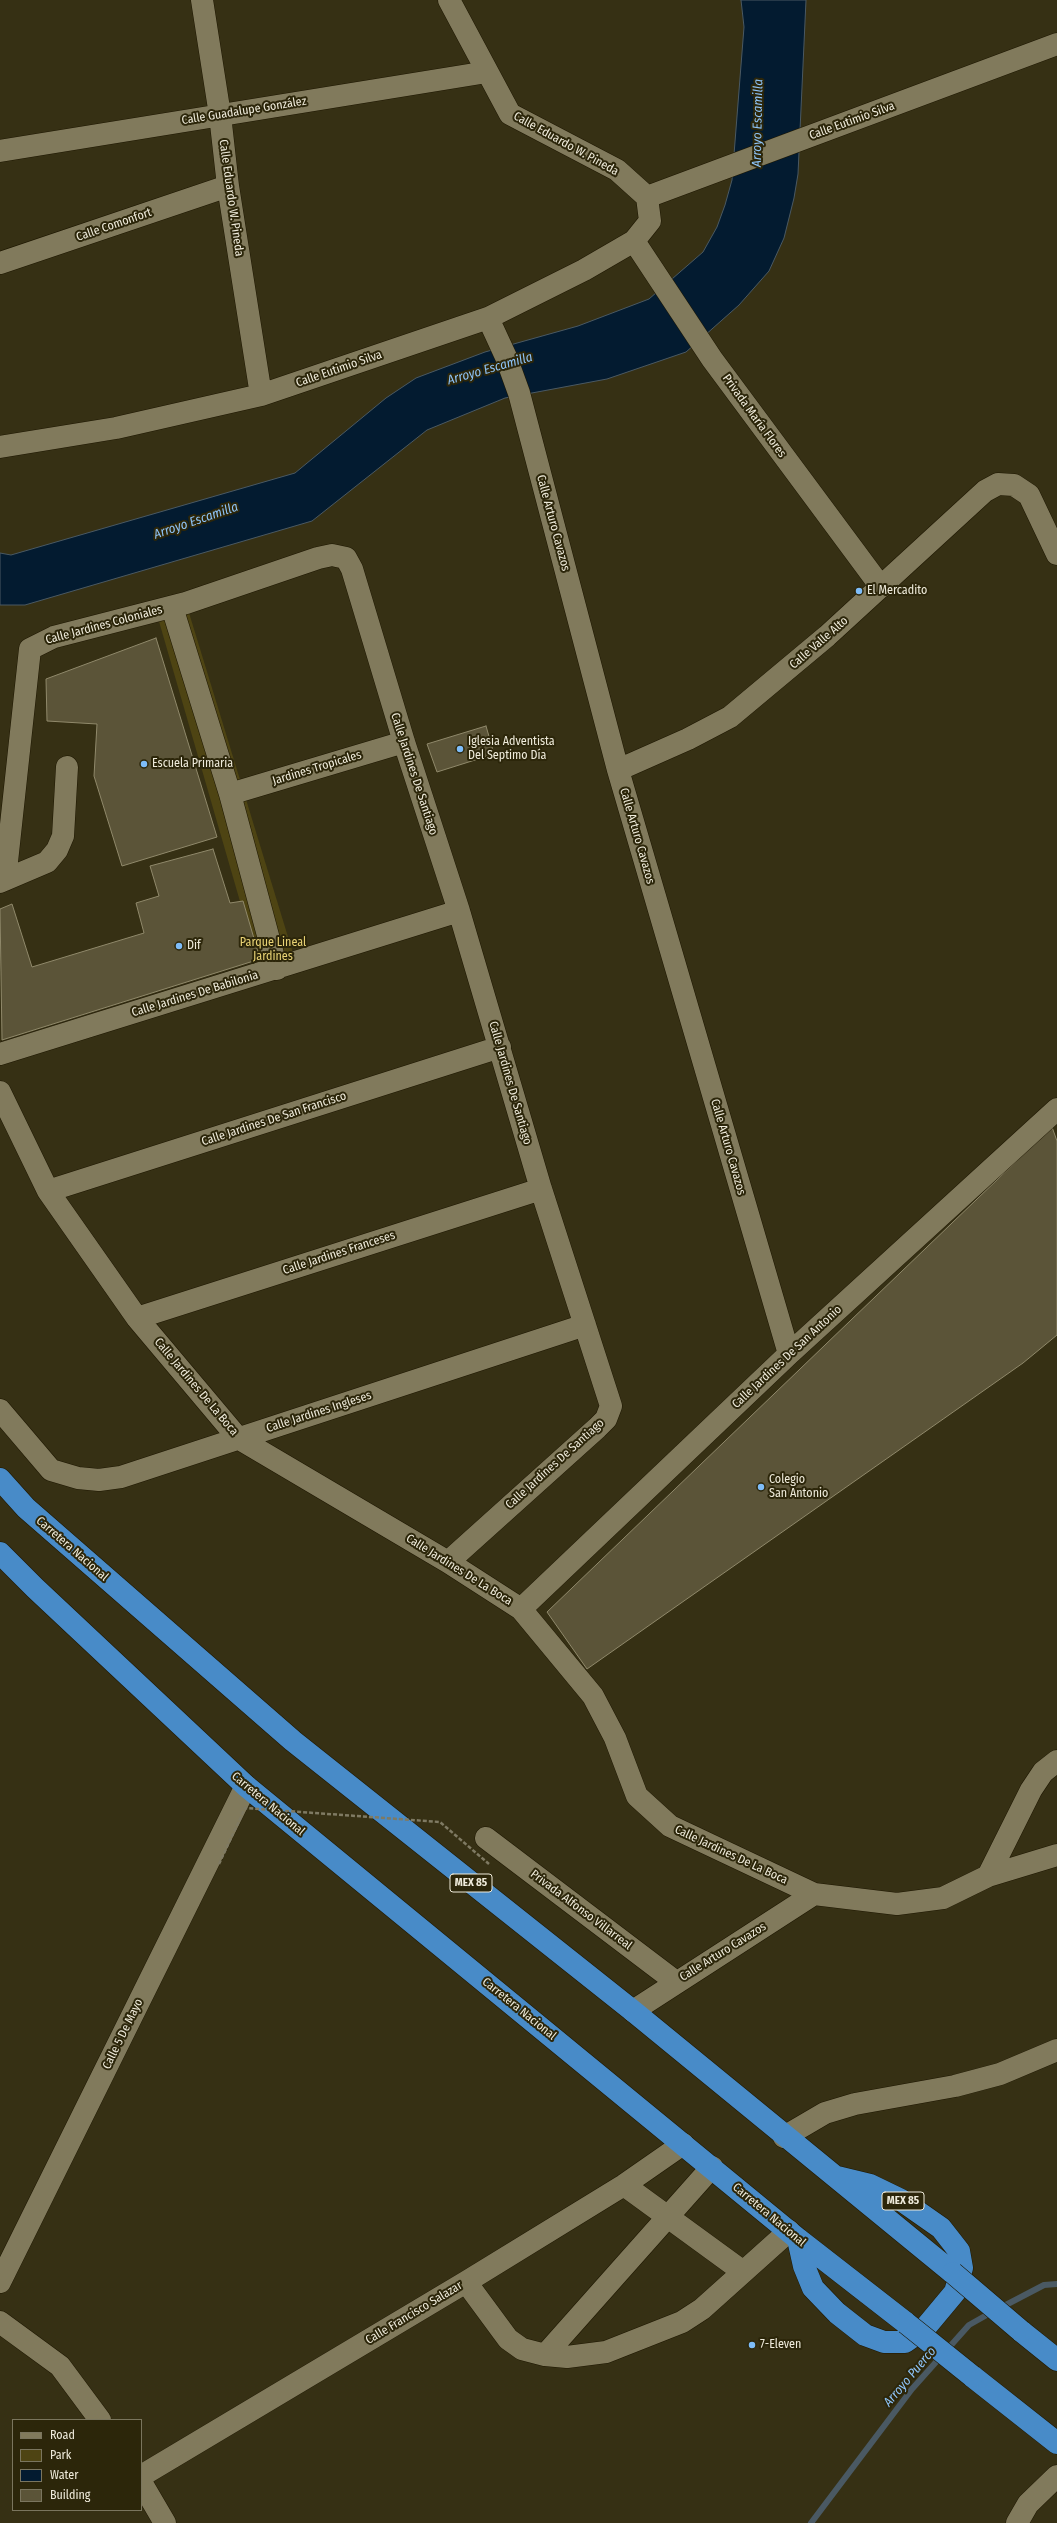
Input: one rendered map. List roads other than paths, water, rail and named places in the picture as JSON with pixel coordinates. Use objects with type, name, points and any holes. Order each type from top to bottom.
[{"type":"highway","name":"Carretera Nacional","points":[[0,1479],[26,1508],[293,1741],[633,2011],[784,2137],[953,2273],[1021,2332],[1057,2360]]},
{"type":"highway","name":"Carretera Nacional","points":[[0,1553],[34,1588],[246,1786],[794,2235],[1057,2443]]},
{"type":"highway","name":"MEX 85","points":[[794,2235],[813,2288],[837,2313],[865,2335],[884,2342],[905,2342],[925,2328],[955,2292],[962,2268],[959,2251],[941,2228],[901,2200],[870,2185],[832,2176]]},
{"type":"street","name":"Calle Eduardo W. Pineda","points":[[202,0],[220,115],[228,186],[262,395]]},
{"type":"street","name":"Calle Eduardo W. Pineda","points":[[448,0],[510,114],[617,170],[647,197]]},
{"type":"street","name":"Calle Eutimio Silva","points":[[0,447],[116,428],[262,395],[488,318],[584,270],[634,241],[650,221],[647,197],[1057,44]]},
{"type":"street","name":"Calle Guadalupe González","points":[[0,151],[488,72]]},
{"type":"street","name":"Calle Comonfort","points":[[0,263],[228,186]]},
{"type":"street","name":"Privada María Flores","points":[[634,241],[712,359],[881,587]]},
{"type":"street","name":"Calle Arturo Cavazos","points":[[488,318],[506,357],[519,393],[618,770],[789,1354]]},
{"type":"street","name":"Calle Valle Alto","points":[[618,770],[688,739],[730,717],[828,636],[985,492],[998,484],[1014,485],[1029,495],[1057,554]]},
{"type":"street","name":"Calle Jardines Coloniales","points":[[2,881],[30,650],[54,637],[172,607],[332,555]]},
{"type":"street","name":"Calle Jardines De Santiago","points":[[332,555],[346,558],[352,569],[404,742],[459,911],[541,1189],[609,1395],[611,1406],[606,1418],[448,1562]]},
{"type":"street","points":[[172,607],[230,794],[277,969]]},
{"type":"street","name":"Jardines Tropicales","points":[[230,794],[404,742]]},
{"type":"street","points":[[2,881],[48,862],[57,850],[63,836],[67,768]]},
{"type":"street","name":"Calle Jardines De Babilonia","points":[[0,1054],[277,969],[459,911]]},
{"type":"street","name":"Calle Jardines De San Francisco","points":[[48,1191],[500,1047]]},
{"type":"street","name":"Calle Jardines De La Boca","points":[[0,1092],[48,1191],[137,1318],[238,1438],[448,1562],[522,1609],[593,1696],[615,1738],[637,1796],[670,1826],[814,1894],[897,1904],[943,1898],[988,1876],[1057,1855]]},
{"type":"street","name":"Calle Jardines De San Antonio","points":[[522,1609],[789,1354],[1057,1109]]},
{"type":"street","name":"Calle Jardines Franceses","points":[[137,1318],[541,1189]]},
{"type":"street","name":"Calle Jardines Ingleses","points":[[0,1410],[51,1470],[78,1478],[99,1480],[120,1477],[585,1325]]},
{"type":"street","points":[[988,1876],[1031,1790],[1043,1772],[1057,1761]]},
{"type":"street","name":"Calle 5 De Mayo","points":[[0,2282],[246,1786]]},
{"type":"street","name":"Privada Alfonso Villarreal","points":[[486,1838],[676,1982]]},
{"type":"street","name":"Calle Arturo Cavazos","points":[[633,2011],[814,1894]]},
{"type":"street","points":[[784,2137],[825,2113],[855,2104],[963,2084],[1000,2074],[1057,2050]]},
{"type":"street","name":"Calle Francisco Salazar","points":[[142,2475],[466,2282],[624,2185],[683,2144]]},
{"type":"street","points":[[544,2355],[666,2215],[712,2167]]},
{"type":"street","points":[[624,2185],[742,2272]]},
{"type":"street","points":[[466,2282],[508,2339],[522,2349],[544,2355],[567,2357],[606,2352],[650,2336],[682,2322],[702,2309],[742,2272],[794,2235]]},
{"type":"street","points":[[0,2322],[60,2366],[99,2419]]},
{"type":"street","points":[[1017,2523],[1028,2504],[1057,2476]]},
{"type":"street","points":[[142,2484],[165,2523]]},
{"type":"water","name":"Arroyo Escamilla","points":[[741,0],[806,0],[798,174],[794,198],[784,238],[769,271],[739,305],[686,352],[607,379],[505,398],[427,430],[312,521],[25,605],[0,605],[0,553],[11,555],[295,473],[386,398],[416,378],[485,352],[578,326],[649,299],[703,252],[717,227],[725,205],[732,180],[744,27]]},
{"type":"waterway","name":"Arroyo Puerco","points":[[1000,2308],[1044,2285],[1057,2284]]},
{"type":"waterway","name":"Arroyo Puerco","points":[[811,2523],[912,2389],[969,2325],[992,2312]]},
{"type":"place","name":"El Mercadito","points":[[859,591]]},
{"type":"place","name":"Iglesia Adventista Del Septimo Día","points":[[460,749]]},
{"type":"place","name":"Escuela Primaria","points":[[144,764]]},
{"type":"place","name":"Dif","points":[[179,946]]},
{"type":"place","name":"Colegio San Antonio","points":[[761,1487]]},
{"type":"place","name":"7-Eleven","points":[[752,2345]]},
{"type":"park label","name":"Parque Lineal Jardines","points":[[273,950]]}]
